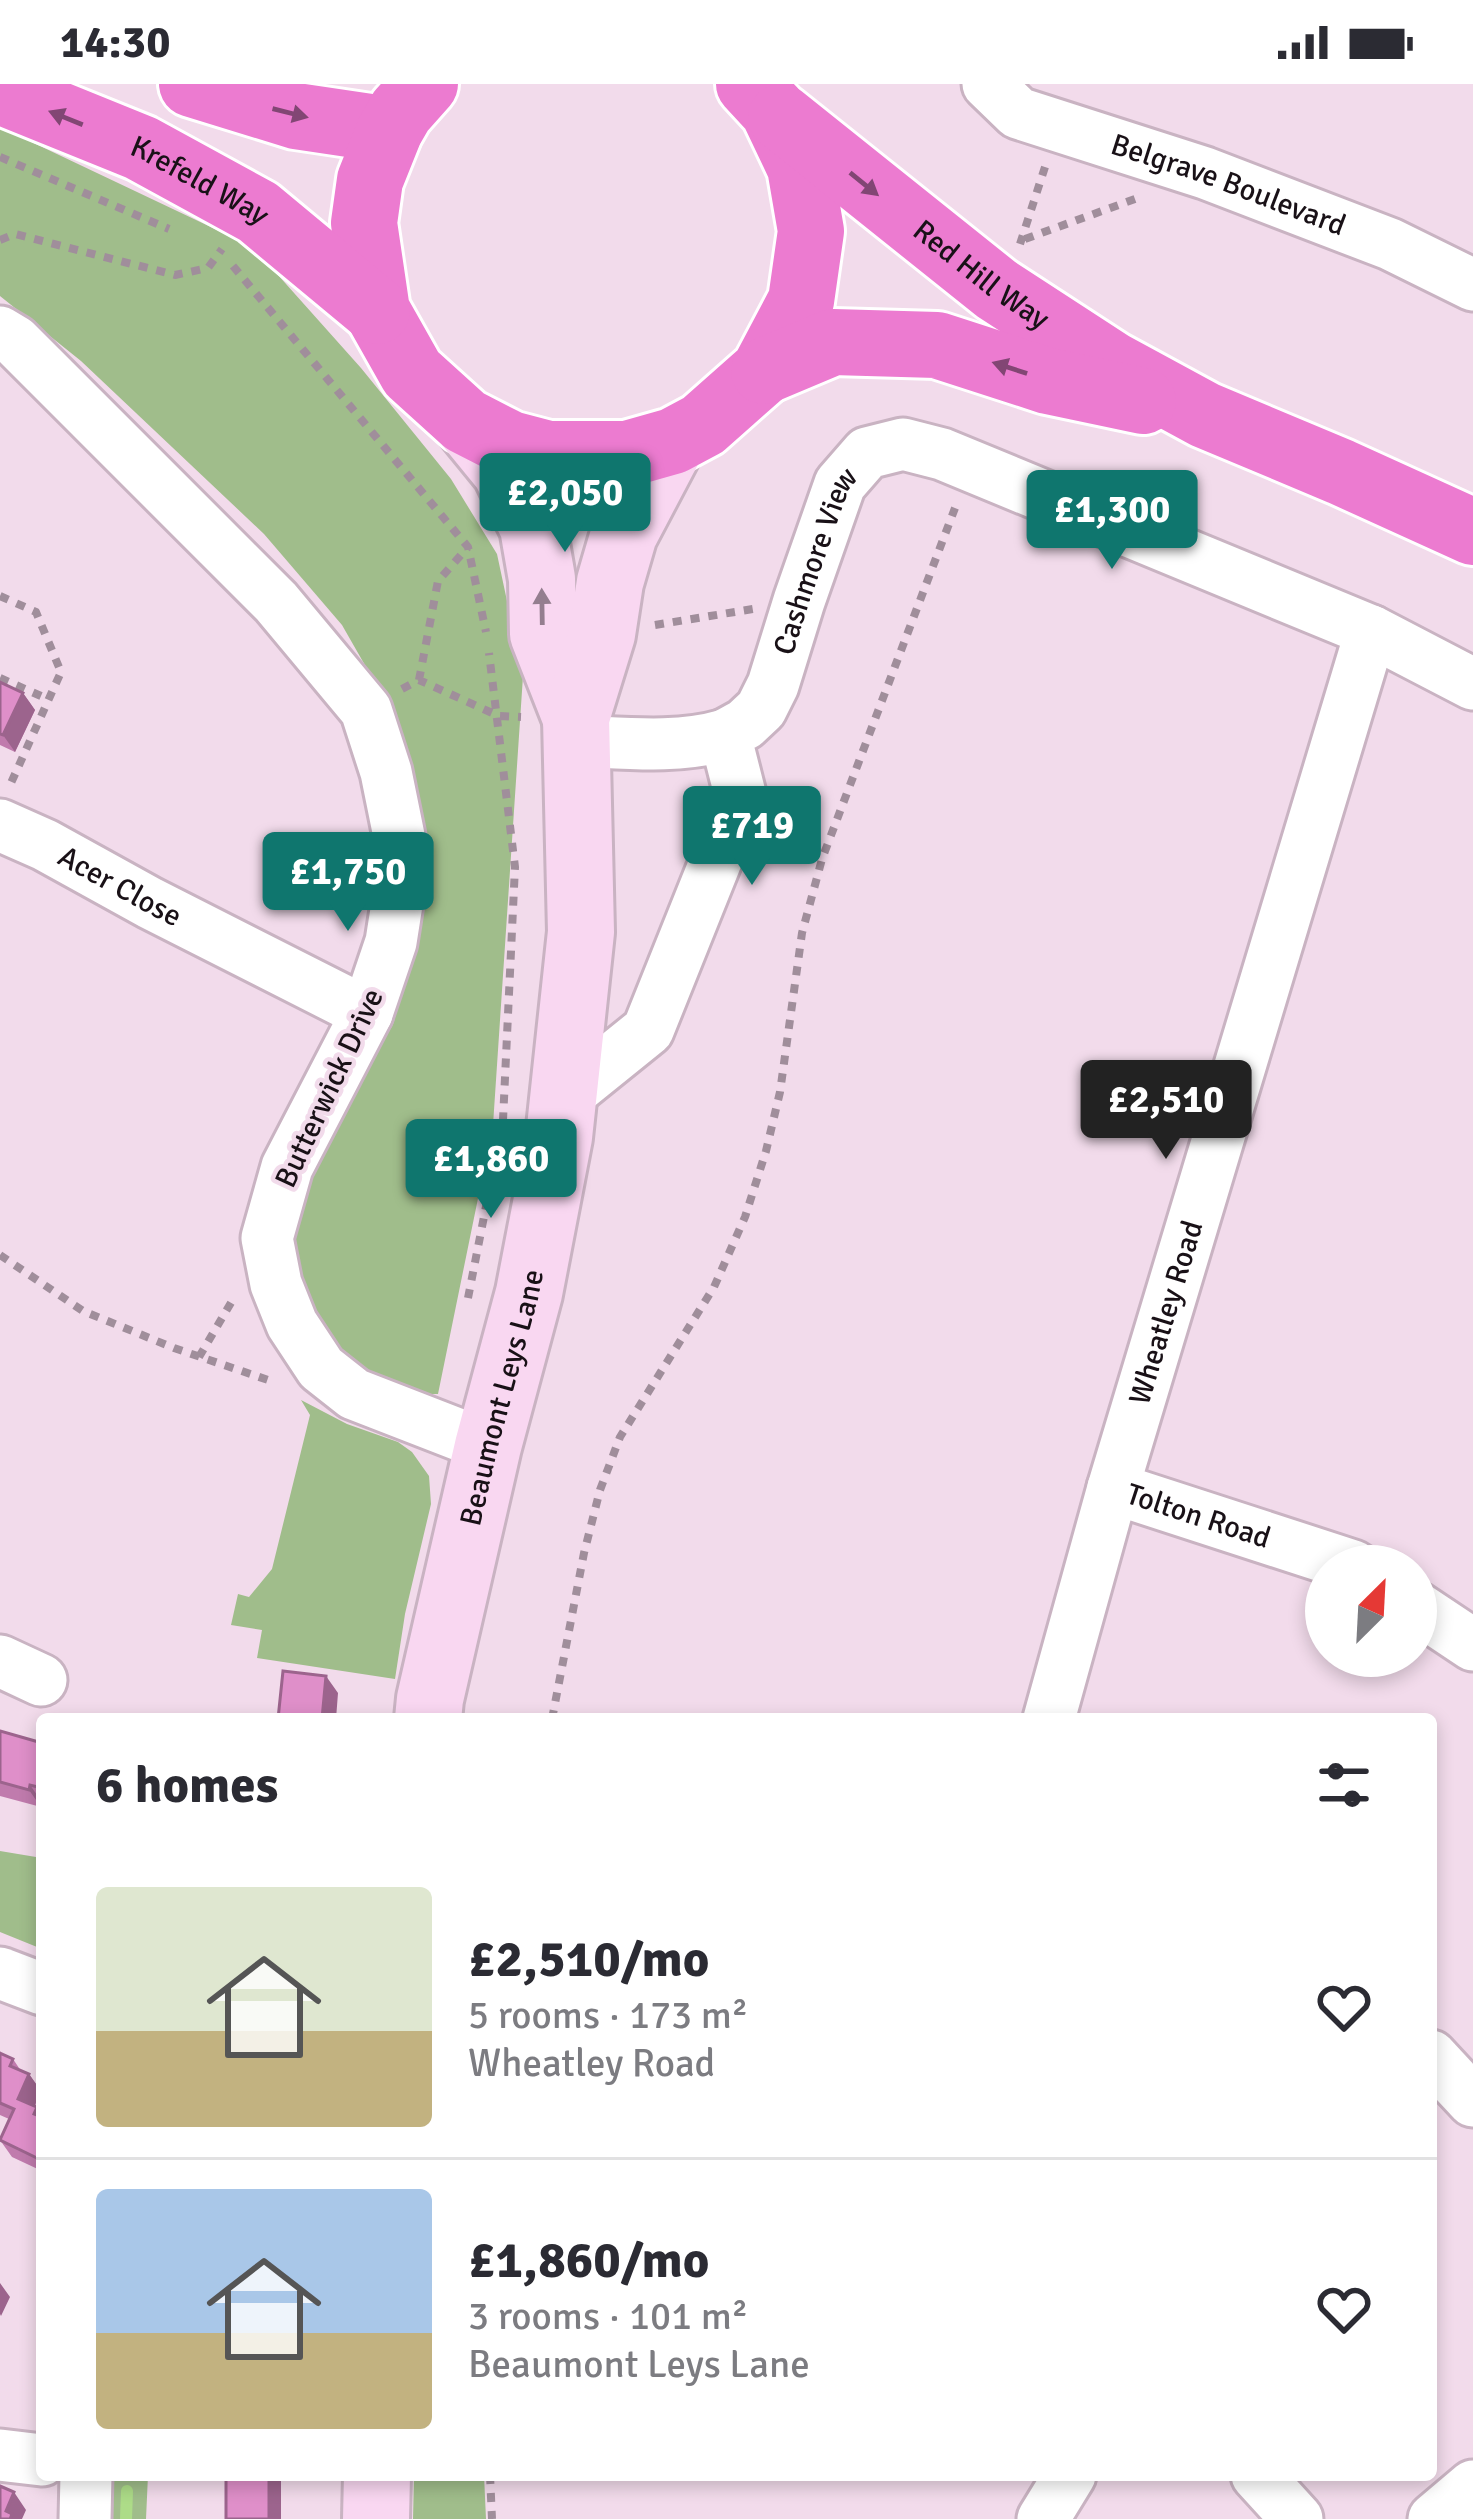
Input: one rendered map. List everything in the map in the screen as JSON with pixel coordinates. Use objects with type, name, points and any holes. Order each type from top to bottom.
[{"type":"highway","points":[[192,84],[296,116],[407,107]]},
{"type":"highway","name":"Krefeld Way","points":[[0,91],[141,148],[258,212],[377,310]]},
{"type":"highway","points":[[407,107],[370,181],[364,223],[377,310],[412,374],[465,421],[510,444],[548,454],[627,454],[673,441],[703,425],[764,370],[801,301],[811,231],[800,167],[761,97]]},
{"type":"highway","name":"Red Hill Way","points":[[761,97],[996,289],[1111,364],[1205,415],[1473,532]]},
{"type":"highway","name":"Red Hill Way","points":[[764,370],[833,343],[937,345],[1048,381],[1205,415]]},
{"type":"street","name":"Belgrave Boulevard","points":[[988,84],[1018,113],[1204,173],[1390,244],[1473,285]]},
{"type":"street","name":"Butterwick Drive","points":[[0,332],[15,340],[276,602],[366,710],[400,836],[400,891],[391,942],[367,1013],[287,1167],[267,1238],[276,1284],[292,1324],[321,1368],[354,1394],[488,1446]]},
{"type":"street","name":"Beaumont Leys Lane","points":[[465,421],[505,470],[533,527],[542,579],[543,634],[576,729]]},
{"type":"street","name":"Beaumont Leys Lane","points":[[429,1713],[488,1446],[529,1293],[565,1097],[581,932],[576,729],[625,534],[673,441]]},
{"type":"street","name":"Cashmore View","points":[[725,735],[761,709],[773,685],[840,484],[867,452],[903,444],[942,454],[1371,632],[1473,684]]},
{"type":"street","name":"Wheatley Road","points":[[1050,1713],[1371,632]]},
{"type":"street","points":[[565,1097],[648,1030],[741,798],[725,735],[673,744],[576,729]]},
{"type":"street","name":"Acer Close","points":[[0,825],[367,1013]]},
{"type":"street","name":"Tolton Road","points":[[1113,1488],[1305,1550]]},
{"type":"street","points":[[1437,1621],[1473,1645]]},
{"type":"street","points":[[0,1973],[36,1987]]},
{"type":"street","points":[[1437,2062],[1473,2101]]},
{"type":"street","points":[[0,2455],[36,2459]]},
{"type":"street","points":[[86,2481],[86,2519]]},
{"type":"street","points":[[376,2481],[376,2519]]},
{"type":"street","points":[[1043,2519],[1066,2481]]},
{"type":"street","points":[[1262,2481],[1297,2519]]},
{"type":"street","points":[[1434,2519],[1473,2486]]},
{"type":"path","points":[[0,158],[176,232]]},
{"type":"path","points":[[1023,239],[1204,173]]},
{"type":"path","points":[[220,251],[468,548],[499,716],[515,867],[502,1120],[464,1319]]},
{"type":"path","points":[[553,1713],[584,1553],[620,1437],[714,1287],[745,1217],[766,1151],[780,1092],[802,933],[822,859],[955,508],[942,454]]},
{"type":"path","points":[[366,710],[419,680],[438,580],[468,548]]},
{"type":"path","points":[[0,596],[36,612],[61,672],[23,756]]},
{"type":"path","points":[[0,678],[41,696]]},
{"type":"path","points":[[419,680],[499,716],[576,729]]},
{"type":"path","points":[[0,1255],[83,1311],[173,1348],[286,1386],[354,1394]]},
{"type":"path","points":[[490,2481],[492,2519]]},
{"type":"green space","points":[[0,127],[253,247],[451,479],[497,554],[523,676],[493,1125],[438,1394],[419,1394],[362,1370],[328,1338],[309,1310],[294,1244],[304,1179],[362,1069],[394,716],[342,625],[264,534],[81,361],[0,296]]},
{"type":"green space","points":[[301,1400],[347,1424],[398,1442],[412,1452],[429,1476],[431,1504],[395,1679],[257,1658],[262,1630],[231,1625],[238,1594],[249,1597],[272,1569],[310,1415]]},
{"type":"green space","points":[[0,1851],[36,1857],[36,1947],[0,1932]]},
{"type":"green space","points":[[110,2481],[148,2481],[146,2519],[109,2519]]},
{"type":"green space","points":[[414,2481],[484,2481],[486,2519],[413,2519]]},
{"type":"building","points":[[0,682],[23,693],[3,735],[0,734]]},
{"type":"building","points":[[283,1671],[326,1676],[323,1713],[279,1713]]},
{"type":"building","points":[[0,1731],[36,1741],[36,1786],[30,1785],[29,1790],[0,1782]]},
{"type":"building","points":[[0,2053],[13,2059],[10,2066],[29,2074],[18,2099],[36,2107],[36,2158],[0,2140],[14,2109],[0,2103]]},
{"type":"building","points":[[226,2481],[269,2481],[269,2519],[226,2519]]},
{"type":"building","points":[[0,2486],[14,2492],[6,2511],[12,2514],[10,2519],[0,2519]]},
{"type":"waterway","points":[[126,2519],[127,2491]]}]
